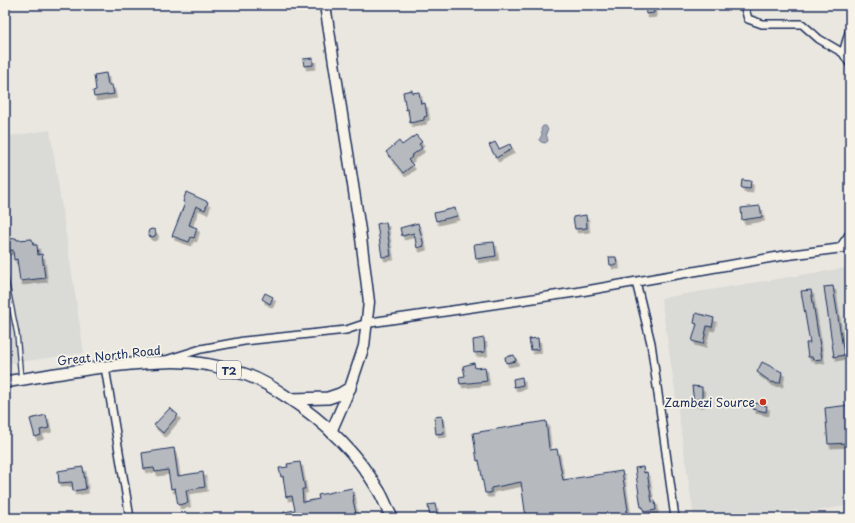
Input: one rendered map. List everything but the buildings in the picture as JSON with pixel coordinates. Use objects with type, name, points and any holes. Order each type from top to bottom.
[{"type":"highway","name":"Great North Road","points":[[5,382],[105,367],[162,362],[195,363],[247,375],[272,387],[315,416],[348,447],[380,492],[392,518]]},
{"type":"highway","points":[[290,399],[328,398],[340,394],[350,388]]},
{"type":"main road","points":[[325,5],[361,237],[369,302],[364,346],[350,388],[331,432]]},
{"type":"street","points":[[744,5],[748,19],[762,24],[802,24],[819,39],[843,53],[850,64]]},
{"type":"street","points":[[843,53],[850,29]]},
{"type":"street","points":[[839,249],[850,234]]},
{"type":"street","points":[[162,362],[201,349],[244,341],[346,330],[367,323],[636,282],[781,256],[850,247]]},
{"type":"street","points":[[636,282],[651,343],[675,518]]},
{"type":"street","points":[[105,367],[130,518]]},
{"type":"lane","points":[[5,275],[17,334],[21,380]]},
{"type":"shaded area","points":[[543,126],[546,126],[548,130],[546,133],[548,141],[545,143],[539,140],[542,135],[541,129]]},
{"type":"shaded area","points":[[50,130],[84,353],[5,364],[5,137]]},
{"type":"shaded area","name":"Zambezi Source","points":[[850,267],[850,505],[799,514],[797,510],[743,518],[694,518],[661,298]]},
{"type":"place","name":"Zambezi Source","points":[[763,402]]}]
